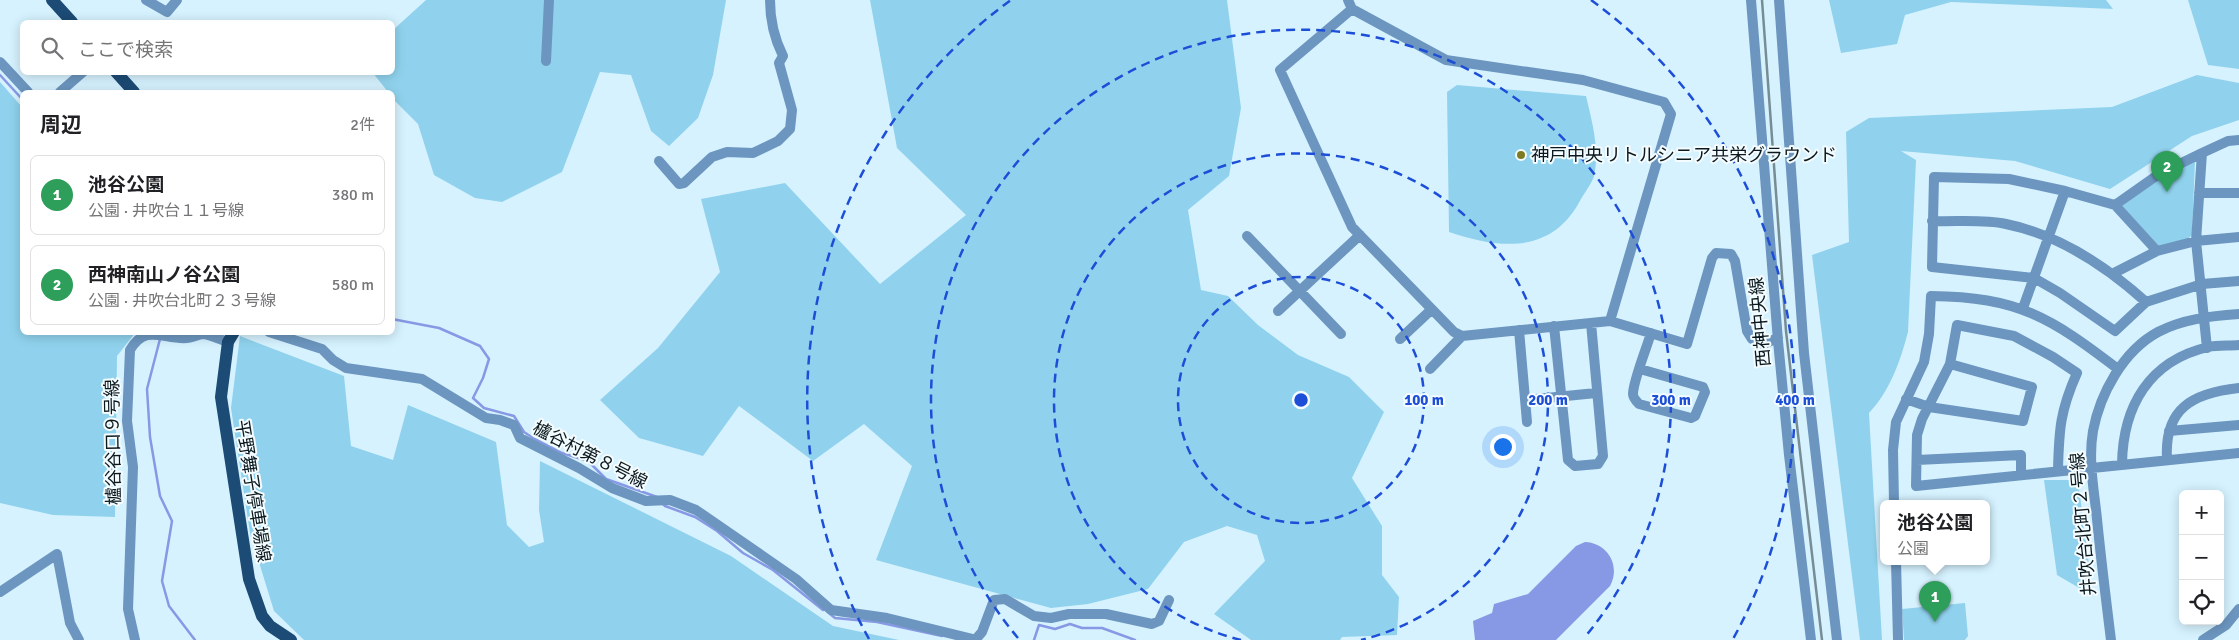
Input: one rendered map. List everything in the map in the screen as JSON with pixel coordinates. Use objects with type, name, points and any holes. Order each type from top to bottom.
[{"type":"main road","points":[[52,0],[70,20]]},
{"type":"main road","points":[[119,75],[132,90]]},
{"type":"main road","name":"平野舞子停車場線","points":[[231,337],[221,397],[249,579],[262,616],[270,626],[291,640]]},
{"type":"street","points":[[146,0],[167,12],[177,0]]},
{"type":"street","points":[[546,61],[549,0]]},
{"type":"street","points":[[659,161],[679,184],[684,183],[712,157],[727,152],[753,153],[778,141],[790,129],[792,110],[780,62],[783,56],[774,36],[770,16],[770,0]]},
{"type":"street","name":"西神中央線","points":[[1751,0],[1778,338],[1789,455],[1811,640]]},
{"type":"street","points":[[1779,0],[1804,353],[1837,640]]},
{"type":"street","points":[[1610,321],[1671,114],[1664,102],[1583,80],[1446,60],[1350,5],[1280,70],[1352,227],[1454,332],[1462,336],[1610,321],[1687,344],[1712,258],[1716,253],[1724,252],[1731,254],[1735,262],[1748,331],[1752,339],[1763,344],[1778,338]]},
{"type":"street","points":[[0,62],[26,90]]},
{"type":"street","points":[[62,90],[80,75]]},
{"type":"street","points":[[2115,206],[2159,174],[2228,141],[2239,140]]},
{"type":"street","points":[[2202,154],[2196,241],[2202,284],[2207,348]]},
{"type":"street","points":[[2157,251],[2115,206],[2065,191],[2009,179],[1934,177],[1932,267],[2034,278],[2060,292],[2115,331],[2146,302],[2202,284],[2239,281]]},
{"type":"street","points":[[2023,308],[2065,191]]},
{"type":"street","points":[[2199,193],[2239,193]]},
{"type":"street","points":[[1932,221],[2005,224],[2048,237],[2114,273],[2146,302]]},
{"type":"street","points":[[1278,312],[1360,235]]},
{"type":"street","points":[[1247,236],[1301,290],[1341,334]]},
{"type":"street","points":[[2114,273],[2157,251],[2196,241],[2239,237]]},
{"type":"street","points":[[1894,500],[1892,450],[1896,422],[1924,362],[1929,334],[1931,296],[1991,300],[2023,308],[2048,319],[2118,368]]},
{"type":"street","points":[[1400,339],[1431,310]]},
{"type":"street","name":"井吹台北町２号線","points":[[2110,640],[2091,467],[2093,431],[2118,368],[2139,346],[2157,333],[2182,322],[2205,317],[2239,314]]},
{"type":"street","points":[[1554,326],[1568,460],[1575,466],[1598,464],[1603,456],[1591,323]]},
{"type":"street","points":[[2058,470],[2059,426],[2066,397],[2076,373],[2053,357],[2014,336],[1956,325],[1950,364],[1917,435],[1916,486],[2167,459],[2239,454]]},
{"type":"street","points":[[1519,330],[1527,422]]},
{"type":"street","points":[[1640,369],[1703,387],[1705,392],[1695,416],[1690,418],[1639,404],[1633,394],[1640,369],[1651,333]]},
{"type":"street","name":"櫨谷谷口９号線","points":[[135,640],[128,609],[133,467],[127,421],[128,370],[130,350],[135,342],[144,336],[154,335]]},
{"type":"street","name":"櫨谷谷口９号線","points":[[170,335],[186,338],[199,335]]},
{"type":"street","name":"櫨谷谷口９号線","points":[[212,335],[231,337]]},
{"type":"street","name":"櫨谷村第８号線","points":[[278,335],[322,349],[333,360],[346,368],[422,379],[486,418],[514,425],[520,438],[534,448],[579,468],[612,488],[646,502],[670,500],[696,510],[796,579],[831,610],[887,618],[976,640]]},
{"type":"street","points":[[1430,369],[1462,336]]},
{"type":"street","points":[[2122,464],[2125,426],[2131,407],[2141,391],[2163,369],[2192,353],[2207,348],[2239,345]]},
{"type":"street","points":[[1906,399],[1929,407],[2023,421],[2032,387],[1950,364]]},
{"type":"street","points":[[2167,459],[2169,431],[2177,415],[2198,396],[2239,388]]},
{"type":"street","points":[[1526,400],[1596,393]]},
{"type":"street","points":[[2169,431],[2239,425]]},
{"type":"street","points":[[1917,460],[2021,455],[2021,474]]},
{"type":"street","points":[[0,592],[57,554],[70,623],[79,640]]},
{"type":"street","points":[[1896,565],[1898,640]]},
{"type":"street","points":[[976,640],[982,632],[994,600],[1004,599],[1034,616],[1051,618],[1069,614],[1106,614],[1152,624],[1159,621],[1169,600]]},
{"type":"street","points":[[2203,640],[2226,625],[2239,609]]},
{"type":"shaded area","points":[[426,0],[726,0],[713,75],[698,118],[669,146],[651,131],[631,75],[600,72],[562,172],[502,202],[475,198],[434,175],[418,124],[395,101],[395,90],[386,90],[375,75],[395,75],[395,28]]},
{"type":"shaded area","points":[[870,0],[1227,0],[1241,108],[1229,176],[1188,210],[1201,290],[1228,296],[1258,325],[1298,355],[1349,377],[1384,412],[1352,478],[1382,526],[1382,575],[1399,597],[1397,635],[1342,637],[1340,640],[1251,640],[1214,614],[1265,561],[1257,535],[1227,526],[1184,542],[1148,589],[1088,604],[1051,608],[876,560],[912,466],[864,424],[813,461],[739,406],[703,456],[639,438],[600,400],[658,348],[720,272],[701,199],[785,183],[880,284],[966,215],[897,148]]},
{"type":"shaded area","points":[[1829,0],[2106,0],[2113,9],[1951,2],[1905,15],[1897,44],[1841,53]]},
{"type":"shaded area","points":[[2188,0],[2239,0],[2239,69],[2208,65]]},
{"type":"shaded area","points":[[2197,75],[2239,83],[2239,120],[2192,136],[2110,189],[2015,161],[1901,151],[1916,160],[1908,332],[1893,376],[1883,395],[1869,413],[1882,640],[1860,640],[1812,255],[1849,242],[1846,132],[1869,118],[2112,107]]},
{"type":"shaded area","points":[[0,82],[20,105],[20,335],[133,335],[117,356],[115,517],[53,515],[0,503]]},
{"type":"shaded area","name":"神戸中央リトルシニア共栄グラウンド","points":[[1457,85],[1586,96],[1596,146],[1594,176],[1569,217],[1555,230],[1540,239],[1506,244],[1468,238],[1449,232],[1447,92]]},
{"type":"shaded area","points":[[2195,161],[2192,235],[2188,239],[2159,246],[2122,206],[2159,179]]},
{"type":"shaded area","points":[[240,336],[344,376],[351,446],[393,460],[408,405],[496,442],[507,525],[529,547],[544,542],[539,510],[540,461],[731,556],[833,626],[899,640],[304,640],[274,611],[250,533],[231,408]]},
{"type":"shaded area","points":[[2044,480],[2078,480],[2093,596],[2057,575]]},
{"type":"shaded area","points":[[1965,603],[1968,636],[1965,640],[1904,640],[1902,609]]},
{"type":"water","points":[[1585,542],[1600,546],[1606,551],[1613,564],[1613,578],[1610,586],[1556,640],[1475,640],[1473,621],[1492,613],[1494,604],[1528,594],[1576,546]]},
{"type":"waterway","points":[[0,75],[20,97]]},
{"type":"waterway","points":[[395,320],[439,328],[480,346],[489,359],[483,378],[473,398],[484,408],[514,416],[524,432],[562,453],[588,461],[606,479],[657,497]]},
{"type":"waterway","points":[[160,339],[147,389],[150,437],[160,496],[172,521],[162,581],[169,606],[195,640]]},
{"type":"waterway","points":[[662,503],[665,506],[695,517],[717,531],[743,553],[773,570],[823,610]]},
{"type":"waterway","points":[[830,614],[835,618],[877,622],[942,636]]},
{"type":"waterway","points":[[1034,640],[1039,625],[1055,629],[1070,624],[1082,628],[1102,628],[1135,640]]},
{"type":"railway","points":[[1762,0],[1786,331],[1822,640]]},
{"type":"place","name":"神戸中央リトルシニア共栄グラウンド","points":[[1521,155]]},
{"type":"place","name":"西神南山ノ谷公園","points":[[2167,192]]},
{"type":"place","name":"池谷公園","points":[[1935,622]]}]
